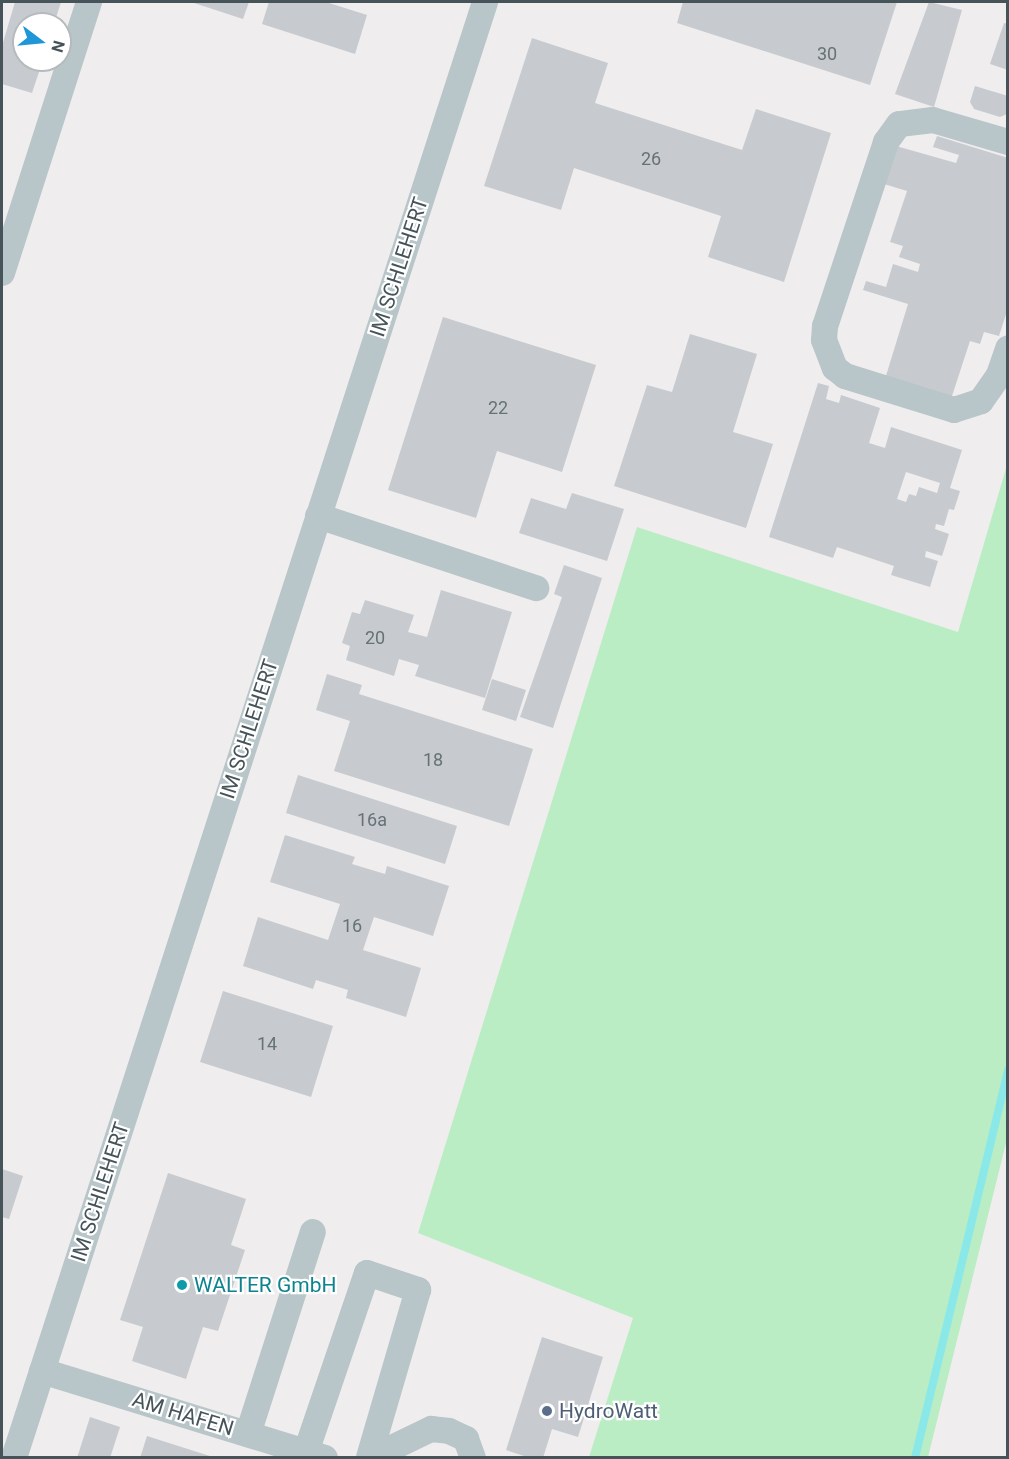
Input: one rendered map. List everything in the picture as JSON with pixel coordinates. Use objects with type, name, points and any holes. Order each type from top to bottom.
[{"type":"street","points":[[2,273],[89,2]]},
{"type":"street","name":"IM SCHLEHERT","points":[[14,1458],[485,2]]},
{"type":"street","points":[[1008,142],[933,120],[899,124],[886,142],[825,326],[824,340],[835,368],[845,376],[954,410],[981,401],[999,375],[1008,349]]},
{"type":"street","points":[[318,516],[536,588]]},
{"type":"street","points":[[248,1434],[313,1232]]},
{"type":"street","points":[[316,1455],[367,1273],[418,1290],[370,1458]]},
{"type":"street","name":"AM HAFEN","points":[[42,1371],[316,1455]]},
{"type":"street","points":[[370,1458],[431,1429],[450,1431],[466,1439],[473,1458]]},
{"type":"green space","points":[[1007,465],[1007,1139],[928,1457],[589,1457],[633,1318],[418,1233],[637,527],[958,632]]},
{"type":"building","points":[[15,2],[61,2],[58,12],[12,12]]},
{"type":"building","points":[[191,2],[249,2],[243,19]]},
{"type":"building","points":[[269,2],[326,2],[367,15],[355,54],[262,24]]},
{"type":"building","points":[[683,2],[897,2],[870,85],[677,23]]},
{"type":"building","points":[[929,2],[962,10],[934,107],[895,94]]},
{"type":"building","points":[[12,12],[12,72],[39,72],[32,93],[2,84],[2,46]]},
{"type":"building","points":[[1004,23],[1008,24],[1008,70],[990,64]]},
{"type":"building","points":[[532,38],[608,63],[595,103],[742,150],[756,109],[831,133],[784,282],[708,257],[721,216],[574,168],[561,210],[484,186]]},
{"type":"building","points":[[975,86],[1008,96],[1007,114],[1000,117],[974,109],[970,102]]},
{"type":"building","points":[[937,136],[1008,158],[1008,308],[999,336],[984,332],[980,344],[970,341],[951,399],[885,379],[908,304],[863,290],[866,281],[886,287],[893,264],[918,272],[920,264],[899,257],[903,246],[890,242],[907,191],[884,184],[896,146],[956,163],[959,155],[933,147]]},
{"type":"building","points":[[443,317],[596,365],[562,472],[497,451],[476,518],[388,490]]},
{"type":"building","points":[[690,334],[757,354],[733,432],[773,444],[746,528],[614,486],[647,385],[672,392]]},
{"type":"building","points":[[818,383],[829,386],[826,399],[839,403],[841,395],[880,408],[869,443],[885,448],[891,427],[962,450],[950,488],[960,491],[954,510],[949,509],[944,526],[936,524],[935,529],[949,534],[942,556],[926,551],[925,557],[938,561],[930,587],[891,575],[894,566],[837,547],[833,558],[769,537]],"holes":[[[906,472],[940,483],[937,493],[919,487],[916,496],[909,494],[906,502],[897,499]]]},
{"type":"building","points":[[572,493],[624,509],[607,561],[519,533],[531,498],[566,509]]},
{"type":"building","points":[[564,565],[602,578],[553,728],[520,717],[562,597],[554,594]]},
{"type":"building","points":[[441,590],[512,612],[485,698],[415,676],[419,665],[399,659],[394,676],[346,660],[350,646],[342,643],[352,612],[360,614],[365,600],[414,615],[408,632],[427,637]]},
{"type":"building","points":[[327,674],[362,685],[359,694],[533,749],[509,826],[334,771],[350,721],[316,710]]},
{"type":"building","points":[[492,679],[526,690],[516,721],[482,710]]},
{"type":"building","points":[[298,775],[457,826],[445,864],[286,813]]},
{"type":"building","points":[[285,835],[355,857],[352,864],[385,874],[387,866],[449,886],[433,936],[374,917],[363,950],[421,968],[406,1017],[346,998],[348,990],[316,980],[313,989],[243,966],[258,917],[328,940],[340,904],[270,882]]},
{"type":"building","points":[[223,991],[333,1026],[311,1097],[200,1062]]},
{"type":"building","points":[[2,1169],[23,1176],[9,1219],[2,1217]]},
{"type":"building","name":"WALTER GmbH","points":[[168,1173],[246,1199],[231,1245],[245,1250],[218,1331],[203,1327],[186,1379],[132,1361],[143,1327],[120,1320]]},
{"type":"building","points":[[542,1337],[603,1357],[578,1437],[552,1429],[543,1458],[530,1458],[506,1450]]},
{"type":"building","points":[[90,1417],[120,1427],[110,1458],[77,1458]]},
{"type":"building","points":[[147,1436],[213,1457],[213,1458],[140,1458]]},
{"type":"waterway","points":[[915,1458],[1008,1070]]},
{"type":"place","name":"WALTER GmbH","points":[[182,1285]]},
{"type":"place","name":"HydroWatt","points":[[547,1411]]}]
